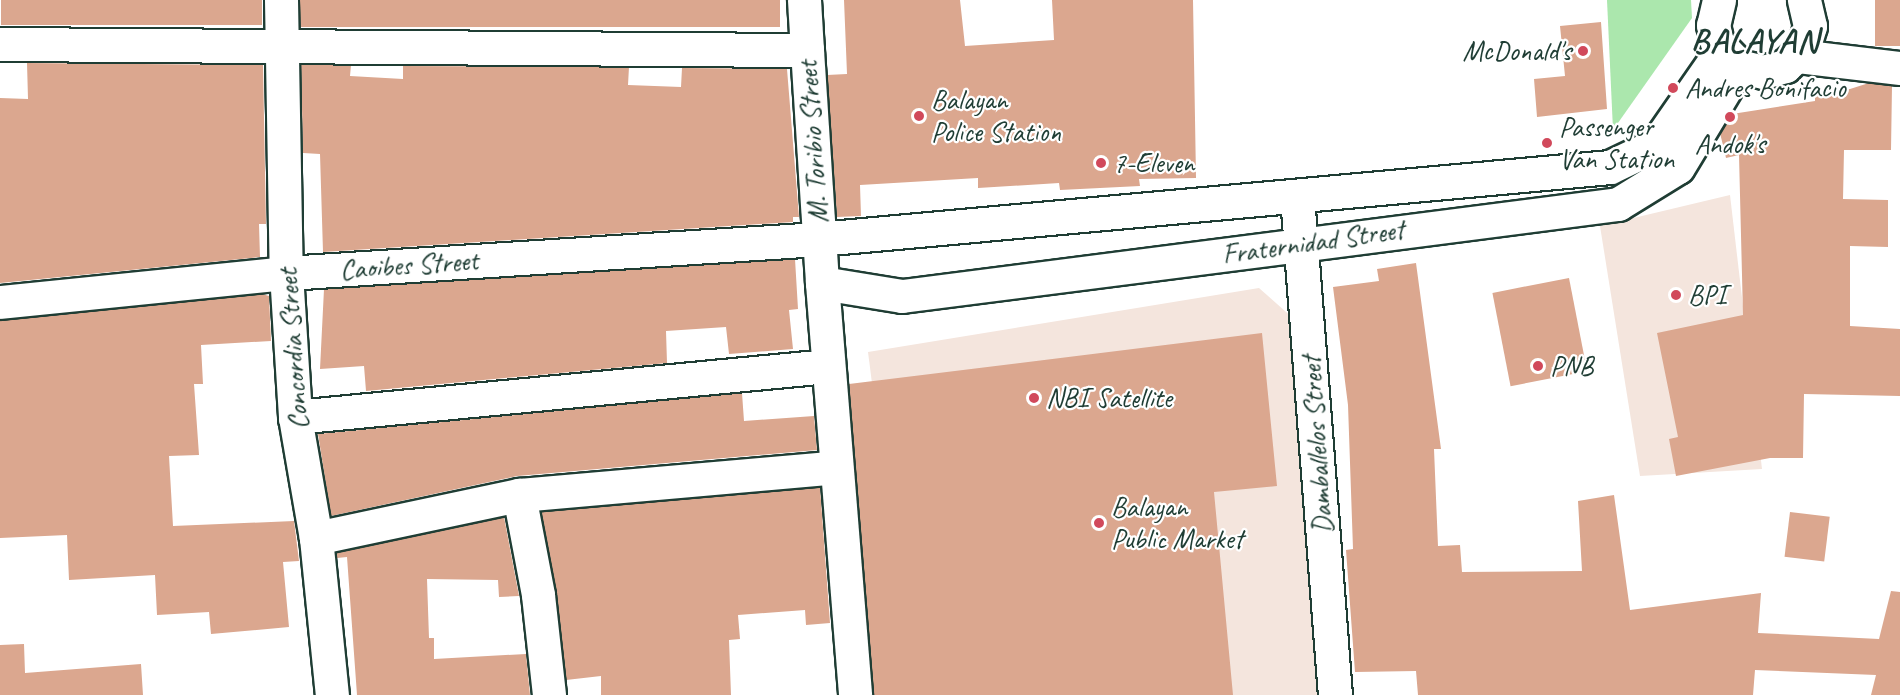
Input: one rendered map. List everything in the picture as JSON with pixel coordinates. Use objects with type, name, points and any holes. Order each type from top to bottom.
[{"type":"street","name":"Concordia Street","points":[[281,0],[280,44],[286,273],[295,417],[315,538],[332,695]]},
{"type":"street","name":"M. Toribio Street","points":[[804,0],[828,366],[855,695]]},
{"type":"street","points":[[1719,0],[1713,25],[1730,58],[1770,71],[1798,56],[1900,68]]},
{"type":"street","points":[[1798,56],[1810,27],[1804,0]]},
{"type":"street","points":[[0,44],[280,44],[807,50]]},
{"type":"street","name":"Fraternidad Street","points":[[819,239],[1611,167],[1656,145],[1730,58]]},
{"type":"street","name":"Fraternidad Street","points":[[822,284],[902,296],[1618,204],[1678,167],[1730,58]]},
{"type":"street","name":"Damballelos Street","points":[[1296,196],[1303,244],[1335,695]]},
{"type":"street","name":"Caoibes Street","points":[[0,302],[286,273],[819,239]]},
{"type":"street","points":[[295,417],[828,366]]},
{"type":"street","points":[[315,538],[519,495],[836,467]]},
{"type":"street","points":[[519,495],[538,595],[549,695]]},
{"type":"shaded area","name":"BPI","points":[[1730,195],[1762,469],[1640,476],[1600,226]]},
{"type":"shaded area","name":"Balayan Public Market","points":[[1259,288],[1294,319],[1318,695],[912,695],[868,352]]},
{"type":"green space","points":[[1607,0],[1691,0],[1692,18],[1613,130]]},
{"type":"building","points":[[1,0],[262,0],[262,25],[1,25]]},
{"type":"building","points":[[300,0],[780,0],[780,27],[300,27]]},
{"type":"building","points":[[844,0],[960,0],[965,46],[1054,40],[1052,0],[1193,0],[1196,178],[1139,179],[1140,186],[1060,190],[1059,183],[978,188],[978,178],[860,185],[861,216],[837,217],[827,75],[847,74]]},
{"type":"building","points":[[1875,0],[1900,0],[1900,46],[1875,46]]},
{"type":"building","name":"McDonald's","points":[[1601,22],[1607,109],[1537,117],[1534,79],[1565,76],[1560,26]]},
{"type":"building","points":[[27,63],[263,65],[266,224],[259,224],[260,257],[0,283],[0,98],[28,99]]},
{"type":"building","points":[[301,65],[351,65],[350,76],[403,79],[403,66],[629,67],[628,85],[681,87],[682,68],[787,69],[799,217],[793,217],[793,222],[323,252],[320,154],[303,153]]},
{"type":"building","points":[[1869,83],[1892,86],[1891,150],[1844,150],[1843,199],[1888,200],[1888,247],[1850,246],[1850,326],[1900,329],[1900,396],[1804,394],[1803,458],[1770,458],[1676,476],[1669,439],[1678,437],[1657,333],[1743,315],[1739,155],[1726,158],[1720,133],[1732,114],[1815,101],[1815,89],[1850,89]]},
{"type":"building","points":[[795,259],[798,309],[789,310],[793,349],[729,354],[726,327],[666,331],[667,363],[366,391],[364,366],[320,369],[324,289]]},
{"type":"building","points":[[1416,263],[1441,449],[1434,449],[1438,546],[1460,545],[1462,572],[1582,571],[1578,501],[1614,495],[1630,610],[1761,593],[1758,633],[1879,639],[1891,591],[1900,592],[1900,695],[1871,695],[1876,675],[1755,670],[1753,695],[1418,695],[1416,671],[1355,672],[1346,550],[1353,549],[1348,405],[1333,287],[1379,281],[1377,269]]},
{"type":"building","points":[[1569,278],[1587,371],[1511,386],[1492,293]]},
{"type":"building","points":[[262,294],[269,296],[271,341],[201,345],[203,384],[194,384],[199,455],[169,456],[173,526],[294,521],[299,561],[283,562],[289,627],[211,634],[209,612],[157,615],[155,575],[69,580],[67,535],[0,538],[0,320]]},
{"type":"building","name":"Balayan Public Market","points":[[1262,333],[1277,486],[1214,492],[1233,695],[873,695],[849,384]]},
{"type":"building","points":[[742,393],[744,421],[814,416],[817,450],[517,476],[331,516],[318,434]]},
{"type":"building","points":[[820,487],[830,623],[806,625],[805,610],[738,615],[740,639],[729,640],[731,695],[601,695],[601,676],[566,680],[541,512]]},
{"type":"building","points":[[1790,512],[1830,517],[1824,562],[1785,557]]},
{"type":"building","points":[[504,517],[519,596],[499,597],[498,580],[427,579],[429,638],[434,638],[434,659],[526,654],[530,695],[357,695],[347,557],[337,558],[336,553]]},
{"type":"building","points":[[24,644],[25,673],[141,664],[143,695],[0,695],[0,645]]},
{"type":"place","name":"McDonald's","points":[[1583,51]]},
{"type":"place","name":"Andres Bonifacio","points":[[1673,88]]},
{"type":"place","name":"Balayan Police Station","points":[[919,116]]},
{"type":"place","name":"Andok's","points":[[1730,117]]},
{"type":"place","name":"Passenger Van Station","points":[[1547,143]]},
{"type":"place","name":"7-Eleven","points":[[1101,163]]},
{"type":"place","name":"BPI","points":[[1676,295]]},
{"type":"place","name":"PNB","points":[[1538,366]]},
{"type":"place","name":"NBI Satellite","points":[[1034,398]]},
{"type":"place","name":"Balayan Public Market","points":[[1099,523]]},
{"type":"district","name":"BALAYAN","points":[[1755,41]]}]
